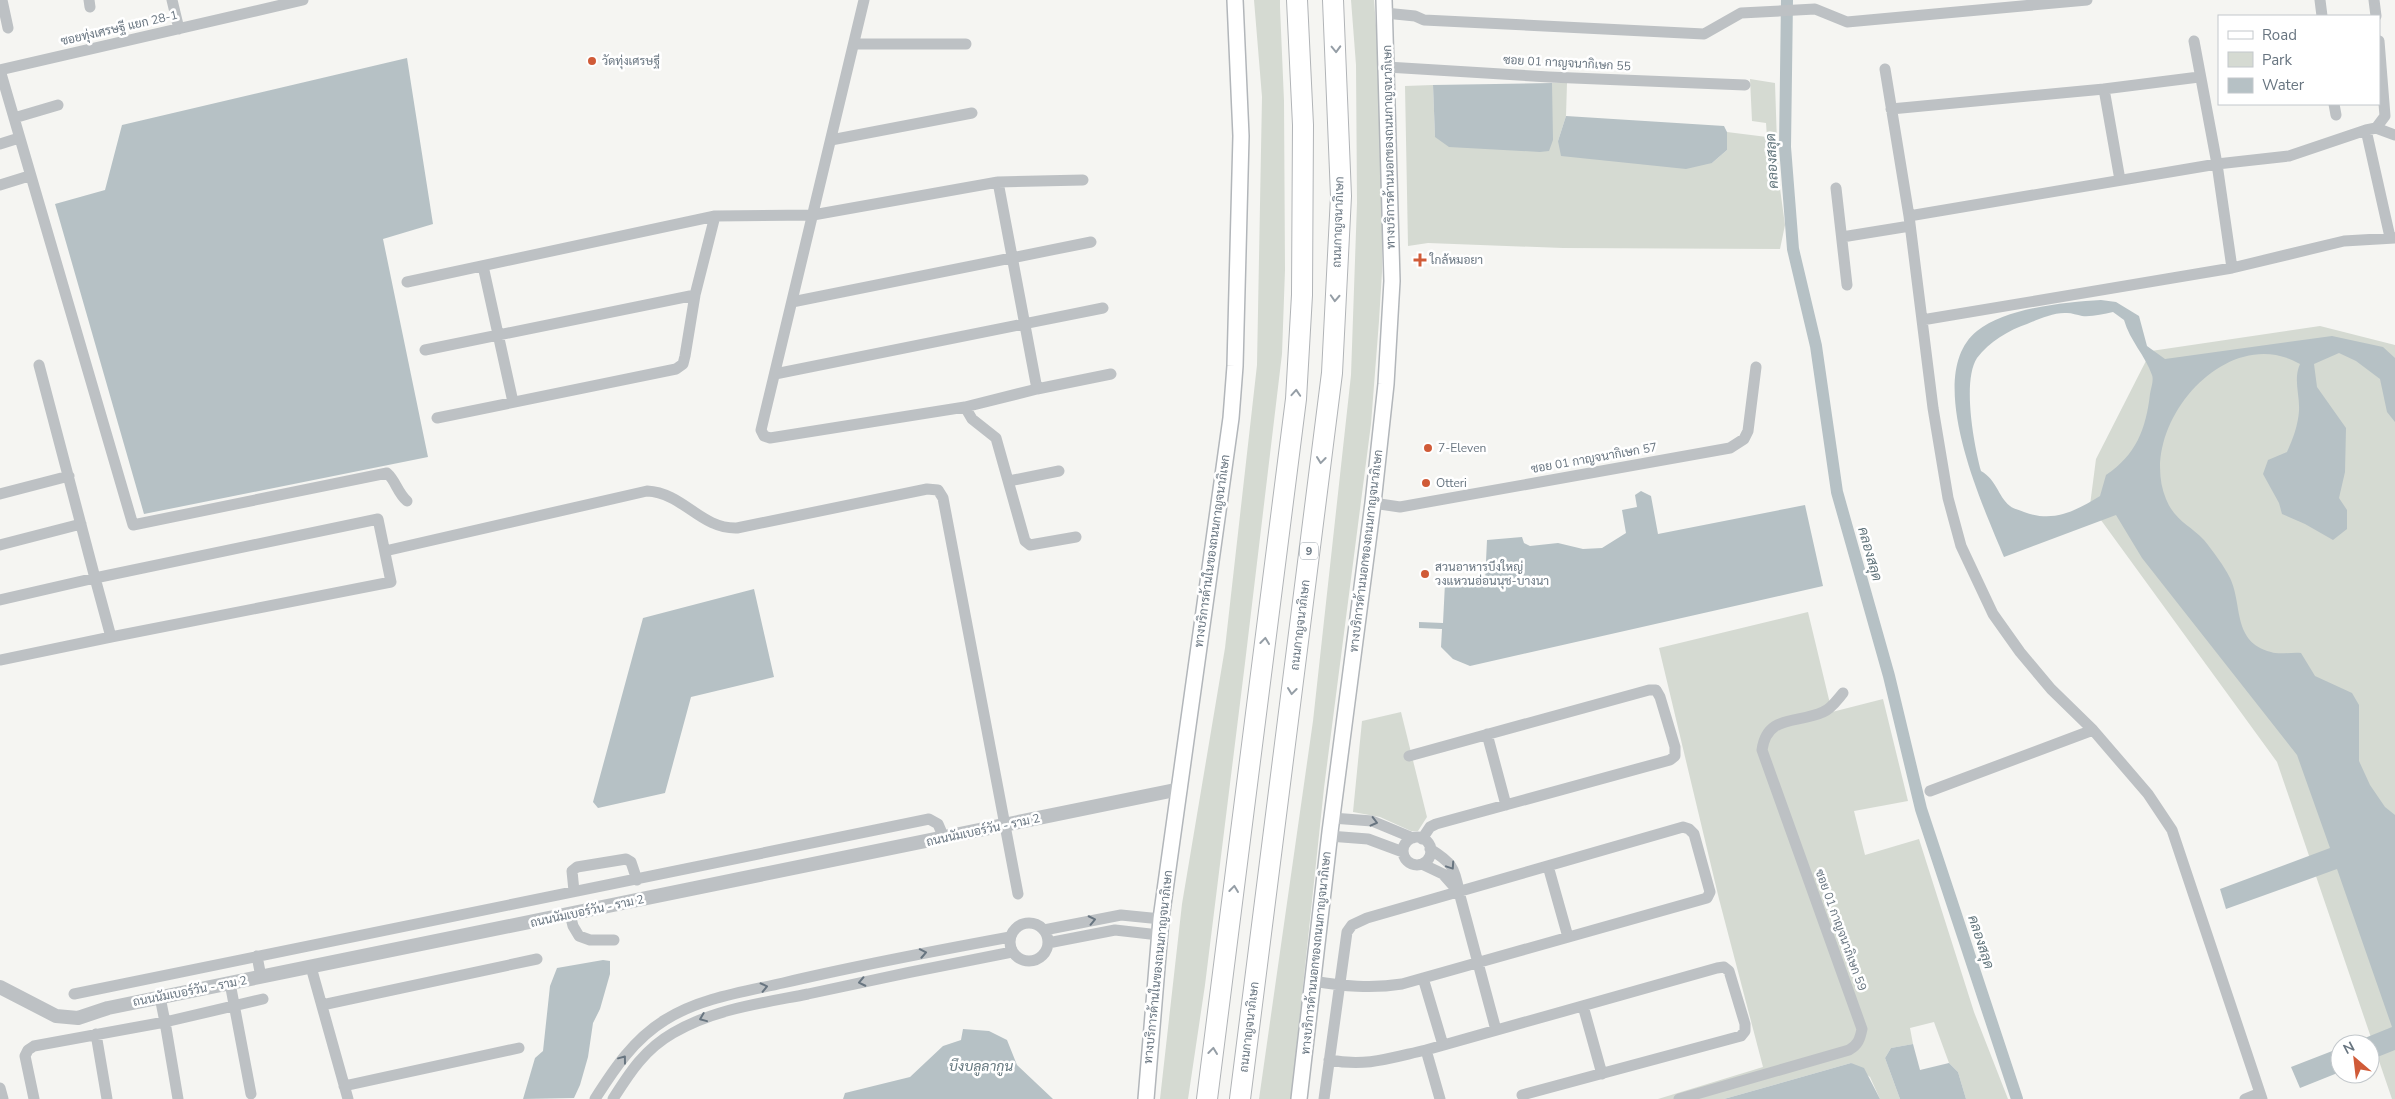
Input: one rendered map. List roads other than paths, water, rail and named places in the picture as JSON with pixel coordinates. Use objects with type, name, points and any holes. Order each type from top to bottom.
[{"type":"highway","points":[[1207,1099],[1296,400],[1302,295],[1303,135],[1297,0]]},
{"type":"highway","name":"ถนนกาญจนาภิเษก","points":[[1240,1099],[1332,373],[1340,196],[1334,0]]},
{"type":"main road","name":"ทางบริการด้านในของถนนกาญจนาภิเษก","points":[[1146,1099],[1159,935],[1231,418],[1235,366],[1241,136],[1235,0]]},
{"type":"main road","name":"ทางบริการด้านนอกของถนนกาญจนาภิเษก","points":[[1299,1099],[1329,836],[1374,503],[1386,384],[1392,281],[1384,6]]},
{"type":"street","points":[[2,0],[8,28]]},
{"type":"street","points":[[172,0],[179,29]]},
{"type":"street","name":"ซอยทุ่งเศรษฐี แยก 28-1","points":[[0,70],[303,0]]},
{"type":"street","points":[[864,0],[761,430],[764,436],[770,438],[965,406],[1111,374]]},
{"type":"street","points":[[1384,6],[1424,20],[1704,34],[1741,13],[1815,9],[1847,22],[2087,0]]},
{"type":"street","points":[[2320,0],[2322,15]]},
{"type":"street","points":[[2374,0],[2376,15]]},
{"type":"street","points":[[2194,41],[2232,268]]},
{"type":"street","points":[[854,44],[966,44]]},
{"type":"street","points":[[1842,237],[1910,221],[2120,180],[2216,164],[2289,156],[2371,129],[2384,116],[2380,56]]},
{"type":"street","name":"ซอย 01 กาญจนากิเษก 55","points":[[1387,67],[1559,78],[1745,85]]},
{"type":"street","points":[[1885,69],[1910,221],[1922,320],[1948,498],[1961,546],[1994,614],[2020,652],[2051,689],[2094,730],[2148,794],[2172,830],[2261,1096],[2245,1099]]},
{"type":"street","points":[[0,70],[29,176],[133,525],[386,473],[394,480],[398,493],[407,501]]},
{"type":"street","points":[[1891,109],[2104,89],[2199,77]]},
{"type":"street","points":[[2104,89],[2120,180]]},
{"type":"street","points":[[14,118],[58,106]]},
{"type":"street","points":[[831,140],[972,112]]},
{"type":"street","points":[[2371,129],[2395,135]]},
{"type":"street","points":[[1922,320],[2232,268],[2344,241],[2392,237],[2371,129]]},
{"type":"street","points":[[0,144],[19,138]]},
{"type":"street","points":[[0,185],[29,176]]},
{"type":"street","points":[[408,282],[715,216],[813,215],[998,182],[1083,180]]},
{"type":"street","points":[[998,182],[1037,389]]},
{"type":"street","points":[[1836,188],[1847,285]]},
{"type":"street","points":[[437,418],[676,369],[682,364],[685,356],[695,295],[715,216]]},
{"type":"street","points":[[792,302],[1091,242]]},
{"type":"street","points":[[483,266],[513,402]]},
{"type":"street","points":[[425,350],[695,295]]},
{"type":"street","points":[[775,374],[1103,308]]},
{"type":"street","points":[[39,365],[111,637]]},
{"type":"street","name":"ซอย 01 กาญจนากิเษก 57","points":[[1374,503],[1400,507],[1730,448],[1744,439],[1748,431],[1756,367]]},
{"type":"street","points":[[965,406],[972,419],[996,438],[1009,481],[1022,538],[1026,543],[1030,545],[1076,537]]},
{"type":"street","points":[[1009,481],[1059,471]]},
{"type":"street","points":[[0,494],[69,476]]},
{"type":"street","points":[[385,551],[647,491],[669,495],[713,525],[722,528],[746,526],[927,489],[938,490],[943,498],[1018,894]]},
{"type":"street","points":[[0,600],[95,578],[378,519],[391,582],[0,660]]},
{"type":"street","points":[[0,545],[81,524]]},
{"type":"street","points":[[1403,852],[1406,843],[1418,838],[1430,827],[1670,760],[1675,756],[1675,748],[1660,697],[1656,690],[1649,690],[1409,756]]},
{"type":"street","name":"ซอย 01 กาญจนาภิเษก 59","points":[[1679,1099],[1849,1050],[1857,1046],[1861,1038],[1862,1029],[1762,750],[1764,737],[1769,729],[1781,723],[1826,712],[1843,693]]},
{"type":"street","points":[[1930,791],[2094,730]]},
{"type":"street","points":[[1487,734],[1506,805]]},
{"type":"street","name":"ถนนนัมเบอร์วัน - ราม 2","points":[[0,988],[56,1016],[78,1018],[108,1008],[160,997],[1180,789]]},
{"type":"street","points":[[1332,818],[1372,821],[1418,838],[1430,849],[1447,860],[1456,872],[1459,892],[1496,1030]]},
{"type":"street","points":[[74,994],[929,819],[938,824],[944,838]]},
{"type":"street","points":[[1313,981],[1340,985],[1377,988],[1424,978],[1707,898],[1710,892],[1708,882],[1694,834],[1689,829],[1683,827],[1352,925],[1347,932],[1340,985],[1329,1060],[1324,1099]]},
{"type":"street","points":[[1329,836],[1368,839],[1403,852],[1409,863],[1422,864],[1443,874],[1459,892]]},
{"type":"street","points":[[788,848],[794,869]]},
{"type":"street","points":[[1422,864],[1429,858],[1430,849]]},
{"type":"street","points":[[574,892],[572,871],[578,866],[626,859],[632,862],[652,898]]},
{"type":"street","points":[[1548,866],[1568,937]]},
{"type":"street","points":[[570,914],[573,926],[579,936],[590,940],[614,940]]},
{"type":"street","points":[[1044,930],[1121,915],[1161,919]]},
{"type":"street","points":[[1026,922],[1036,924],[1044,930],[1048,943],[1044,954],[1034,960],[1021,959],[1012,952],[1010,937],[1016,927],[1026,922]]},
{"type":"street","points":[[413,924],[418,945]]},
{"type":"street","points":[[1048,943],[1115,930],[1159,935]]},
{"type":"street","points":[[596,1099],[629,1050],[665,1020],[689,1007],[718,997],[856,966],[1010,937]]},
{"type":"street","points":[[613,1099],[634,1064],[647,1052],[672,1033],[708,1016],[900,973],[1012,952]]},
{"type":"street","points":[[257,956],[261,977]]},
{"type":"street","points":[[322,1005],[537,960]]},
{"type":"street","points":[[311,967],[348,1099]]},
{"type":"street","points":[[1329,1060],[1363,1064],[1426,1050],[1724,967],[1729,971],[1745,1024],[1745,1031],[1741,1036],[1522,1095]]},
{"type":"street","points":[[1424,978],[1443,1045]]},
{"type":"street","points":[[230,983],[251,1094]]},
{"type":"street","points":[[104,988],[108,1008]]},
{"type":"street","points":[[160,997],[178,1099]]},
{"type":"street","points":[[34,1099],[25,1056],[28,1050],[34,1046],[165,1022],[263,999]]},
{"type":"street","points":[[1583,1006],[1602,1074]]},
{"type":"street","points":[[96,1034],[107,1099]]},
{"type":"street","points":[[344,1086],[519,1048]]},
{"type":"street","points":[[1426,1050],[1440,1099]]},
{"type":"street","points":[[0,1088],[3,1099]]},
{"type":"water","points":[[407,58],[433,224],[383,239],[428,457],[144,514],[55,204],[105,190],[122,125]]},
{"type":"water","points":[[1552,83],[1553,140],[1549,151],[1449,147],[1435,137],[1433,85]]},
{"type":"water","points":[[1566,116],[1724,126],[1727,132],[1727,150],[1712,163],[1686,169],[1561,156],[1558,141]]},
{"type":"water","points":[[2101,300],[2116,302],[2139,316],[2147,346],[2165,359],[2332,336],[2383,347],[2395,358],[2395,422],[2387,412],[2380,379],[2356,361],[2339,353],[2314,364],[2317,387],[2346,428],[2345,472],[2339,498],[2347,510],[2347,529],[2333,540],[2305,524],[2282,514],[2279,503],[2263,474],[2268,460],[2287,452],[2293,437],[2299,411],[2297,376],[2300,364],[2272,355],[2244,357],[2217,369],[2194,388],[2176,413],[2164,441],[2160,471],[2166,499],[2174,513],[2204,540],[2230,578],[2244,631],[2250,640],[2259,647],[2274,653],[2301,653],[2315,676],[2352,693],[2359,705],[2359,761],[2370,785],[2385,807],[2395,815],[2395,1050],[2380,1056],[2380,1034],[2375,1034],[2392,1027],[2337,869],[2226,909],[2220,889],[2330,848],[2297,755],[2142,558],[2116,515],[2004,557],[1983,506],[1962,441],[1956,408],[1955,378],[1962,351],[1977,331],[1989,323],[2004,317],[2054,305]],"holes":[[[2113,312],[2124,320],[2153,379],[2146,419],[2132,450],[2125,459],[2106,475],[2100,496],[2073,511],[2055,516],[2045,516],[2035,515],[2011,507],[2002,497],[1994,483],[1981,471],[1978,460],[1970,397],[1970,382],[1977,358],[1987,347],[2006,333],[2052,315],[2067,313],[2090,316]]]},
{"type":"water","points":[[1641,491],[1651,496],[1658,534],[1805,505],[1823,586],[1470,666],[1453,659],[1441,647],[1442,629],[1419,628],[1419,622],[1443,623],[1445,583],[1485,582],[1487,540],[1522,537],[1524,543],[1530,546],[1558,543],[1583,549],[1602,548],[1626,533],[1622,510],[1637,507],[1635,495]]},
{"type":"water","points":[[754,589],[774,677],[691,697],[665,793],[598,808],[593,802],[643,618]]},
{"type":"water","points":[[603,960],[610,961],[610,974],[600,1009],[593,1023],[588,1057],[574,1098],[523,1099],[535,1058],[543,1051],[550,986],[557,968]]},
{"type":"water","name":"บึงบลูลากูน","points":[[963,1029],[989,1031],[1007,1040],[1017,1065],[1053,1099],[843,1099],[845,1093],[910,1077],[943,1046],[961,1040]]},
{"type":"water","points":[[1913,1044],[1920,1070],[1949,1063],[1958,1072],[1966,1099],[1900,1099],[1885,1058],[1891,1048]]},
{"type":"water","points":[[2330,1052],[2330,1076],[2300,1088],[2291,1067]]},
{"type":"water","points":[[1851,1063],[1864,1068],[1880,1099],[1724,1099]]},
{"type":"waterway","name":"คลองสลุด","points":[[1787,0],[1785,147],[1793,249],[1816,346],[1837,492],[1889,676],[1921,809],[2017,1099]]},
{"type":"place","name":"วัดทุ่งเศรษฐี","points":[[592,61]]},
{"type":"place","name":"ใกล้หมอยา","points":[[1420,260]]},
{"type":"place","name":"7-Eleven","points":[[1428,448]]},
{"type":"place","name":"Otteri","points":[[1426,483]]},
{"type":"place","name":"สวนอาหารบึงใหญ่ วงแหวนอ่อนนุช-บางนา","points":[[1425,574]]}]
